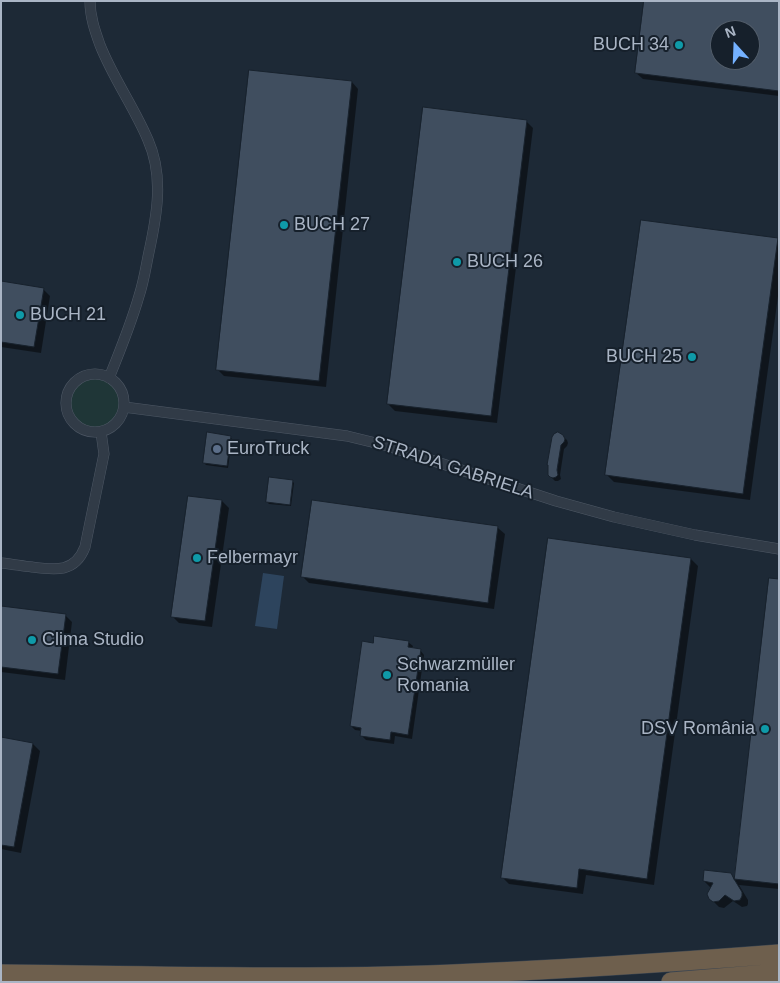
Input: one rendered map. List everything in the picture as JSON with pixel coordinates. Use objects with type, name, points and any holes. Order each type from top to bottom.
[{"type":"highway","points":[[1,974],[246,977],[388,976],[537,970],[779,954]]},
{"type":"highway","points":[[671,982],[779,973]]},
{"type":"street","points":[[90,1],[92,23],[99,42],[114,76],[149,142],[157,177],[158,197],[156,216],[140,294],[109,378]]},
{"type":"street","points":[[100,374],[116,383],[124,398],[124,407],[119,420],[108,429],[101,432],[86,431],[79,428],[69,416],[66,409],[66,399],[74,383],[82,377],[100,374]]},
{"type":"street","name":"STRADA GABRIELA","points":[[124,407],[346,436],[388,446],[556,501],[614,517],[695,535],[779,549]]},
{"type":"street","points":[[1,563],[53,570],[68,567],[82,554],[104,454],[101,432]]},
{"type":"green space","points":[[95,374],[106,376],[119,387],[124,403],[122,414],[111,427],[95,432],[84,430],[71,419],[66,403],[68,392],[79,379]]},
{"type":"water","points":[[263,573],[284,576],[277,629],[255,626]]},
{"type":"building","name":"BUCH 34","points":[[644,1],[779,1],[779,91],[635,73]]},
{"type":"building","name":"BUCH 27","points":[[249,70],[352,81],[319,381],[216,370]]},
{"type":"building","name":"BUCH 26","points":[[423,107],[527,120],[491,416],[387,404]]},
{"type":"building","name":"BUCH 25","points":[[641,220],[778,238],[743,494],[605,475]]},
{"type":"building","name":"BUCH 21","points":[[1,281],[44,288],[34,347],[1,342]]},
{"type":"building","name":"EuroTruck","points":[[207,432],[231,436],[227,466],[203,463]]},
{"type":"building","points":[[558,432],[565,439],[561,445],[558,475],[553,478],[548,475],[547,465],[552,437]]},
{"type":"building","points":[[269,477],[293,480],[290,505],[266,502]]},
{"type":"building","name":"Felbermayr","points":[[188,496],[222,500],[205,621],[171,617]]},
{"type":"building","points":[[312,500],[498,526],[488,603],[301,577]]},
{"type":"building","name":"DSV România","points":[[548,538],[691,558],[647,879],[579,869],[577,888],[501,878]]},
{"type":"building","name":"DSV România","points":[[769,578],[779,579],[779,884],[734,879]]},
{"type":"building","name":"Clima Studio","points":[[1,606],[66,614],[58,674],[1,667]]},
{"type":"building","name":"Schwarzmüller Romania","points":[[374,636],[409,641],[408,647],[421,649],[408,735],[391,732],[390,740],[360,736],[361,728],[350,726],[362,641],[373,643]]},
{"type":"building","points":[[1,737],[33,743],[14,847],[1,845]]},
{"type":"building","points":[[704,870],[731,873],[742,892],[740,900],[734,901],[725,895],[719,901],[713,902],[709,899],[707,894],[713,883],[703,881]]},
{"type":"place","name":"BUCH 34","points":[[679,45]]},
{"type":"place","name":"BUCH 27","points":[[284,225]]},
{"type":"place","name":"BUCH 26","points":[[457,262]]},
{"type":"place","name":"BUCH 21","points":[[20,315]]},
{"type":"place","name":"BUCH 25","points":[[692,357]]},
{"type":"place","name":"EuroTruck","points":[[217,449]]},
{"type":"place","name":"Felbermayr","points":[[197,558]]},
{"type":"place","name":"Clima Studio","points":[[32,640]]},
{"type":"place","name":"Schwarzmüller Romania","points":[[387,675]]},
{"type":"place","name":"DSV România","points":[[765,729]]}]
